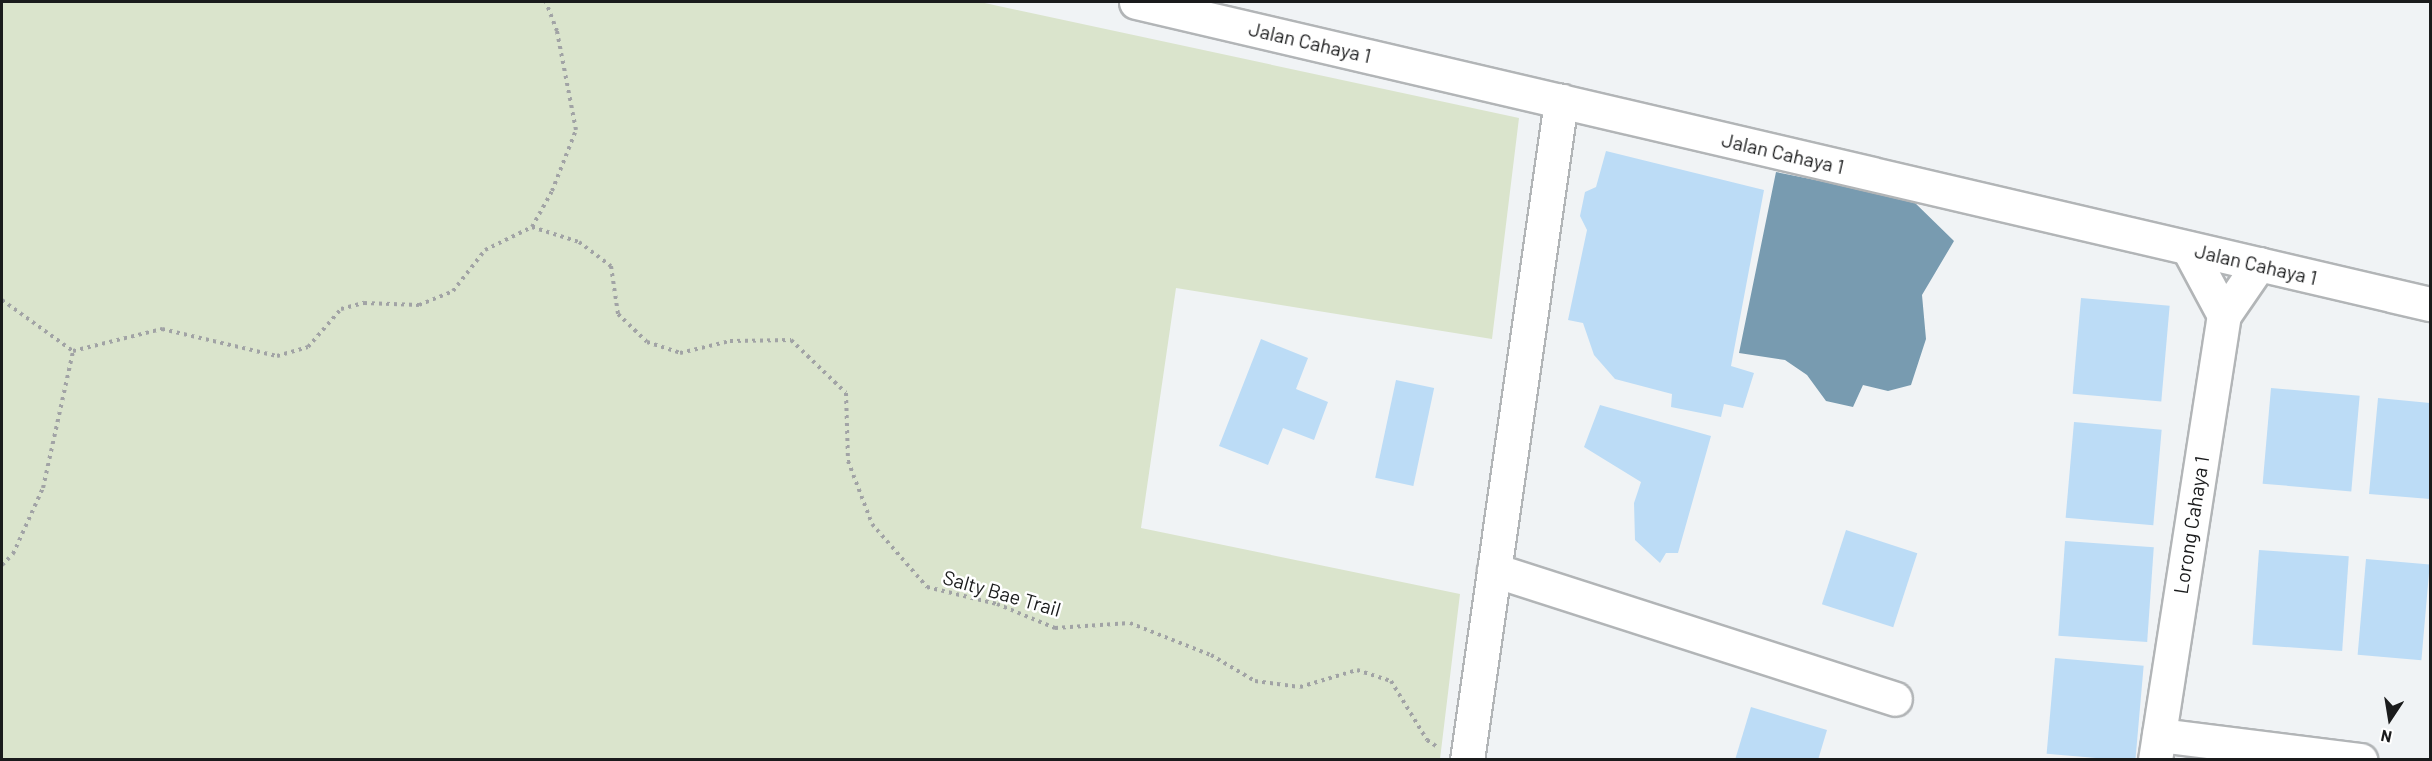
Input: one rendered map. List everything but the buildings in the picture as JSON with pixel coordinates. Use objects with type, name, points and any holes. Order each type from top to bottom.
[{"type":"street","name":"Jalan Cahaya 1","points":[[1136,2],[2430,304]]},
{"type":"street","points":[[1456,756],[1494,570],[1561,101]]},
{"type":"street","points":[[2188,248],[2224,315]]},
{"type":"street","name":"Lorong Cahaya 1","points":[[2259,264],[2224,315],[2157,747],[2360,759]]},
{"type":"street","points":[[1494,570],[1895,699]]},
{"type":"path","points":[[2,300],[74,351],[162,329],[277,356],[308,347],[341,309],[364,303],[420,305],[453,291],[485,250],[532,227],[552,191],[576,129],[557,31],[546,2]]},
{"type":"path","name":"Salty Bae Trail","points":[[532,227],[579,242],[611,266],[618,314],[647,342],[680,353],[730,341],[791,340],[846,393],[848,461],[872,524],[927,588],[997,604],[1055,628],[1130,623],[1211,655],[1255,681],[1300,687],[1357,670],[1391,681],[1427,740],[1456,756]]},
{"type":"path","points":[[2,565],[13,554],[43,488],[74,351]]},
{"type":"green space","points":[[2,2],[980,2],[1519,118],[1492,339],[1176,288],[1141,528],[1460,594],[1440,759],[2,759]]},
{"type":"water","points":[[1776,172],[1911,199],[1954,241],[1922,295],[1926,339],[1911,385],[1888,391],[1863,385],[1853,407],[1826,401],[1807,375],[1785,360],[1739,353]]}]
